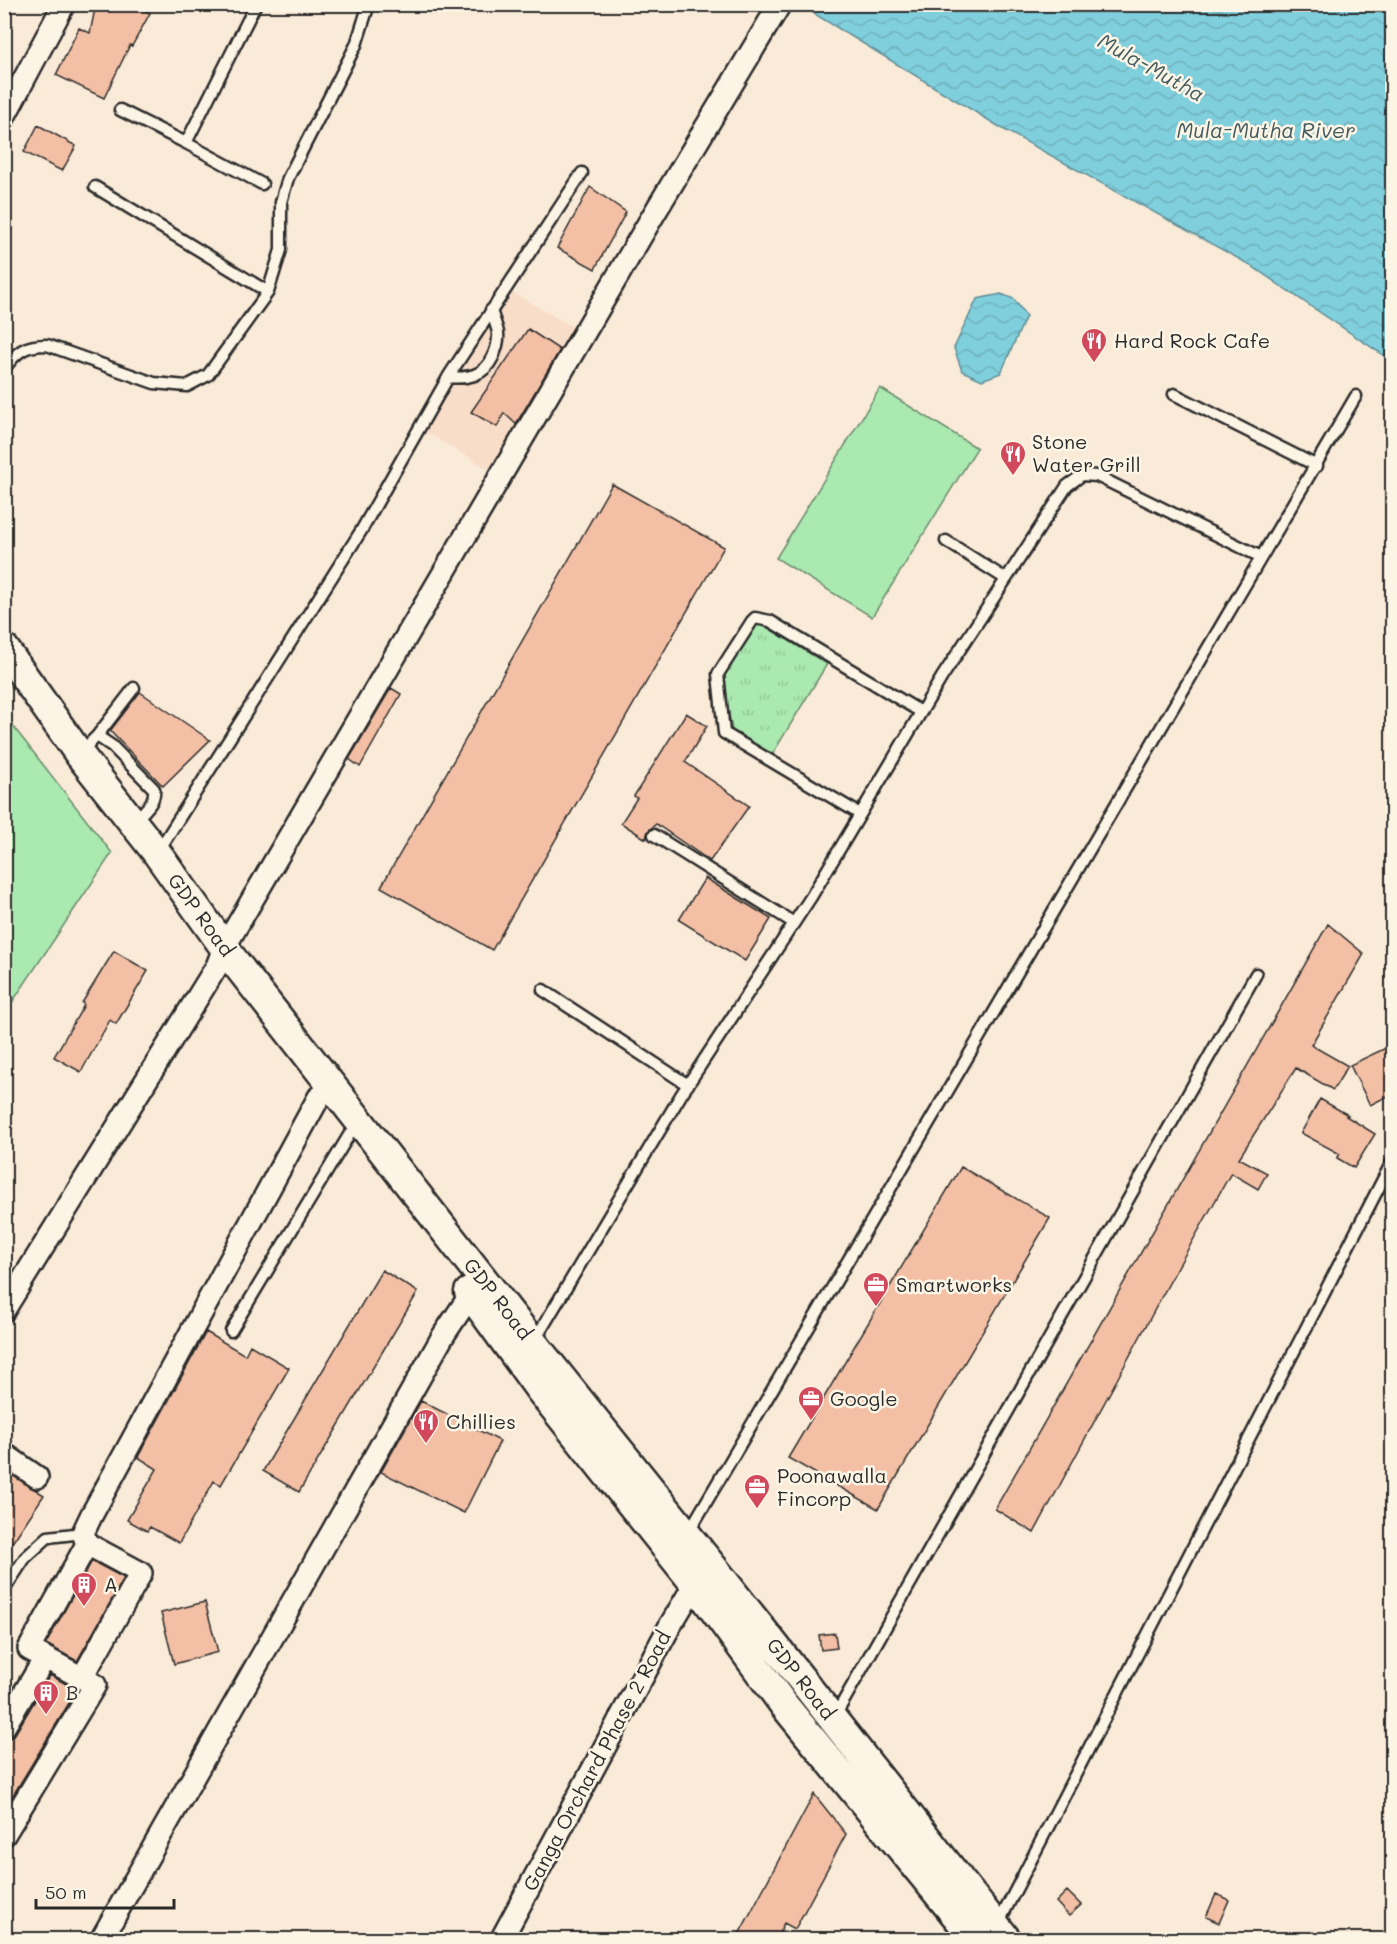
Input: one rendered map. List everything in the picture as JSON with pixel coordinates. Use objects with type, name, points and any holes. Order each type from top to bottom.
[{"type":"main road","name":"GDP Road","points":[[4,648],[88,745],[132,823],[157,853],[221,957],[687,1536],[704,1575],[784,1705],[993,1935]]},
{"type":"main road","points":[[4,680],[221,957],[259,1023],[349,1135],[471,1294],[540,1390],[704,1575]]},
{"type":"main road","name":"GDP Road","points":[[704,1575],[833,1720],[993,1935]]},
{"type":"street","points":[[4,117],[64,4]]},
{"type":"street","points":[[4,1310],[221,957],[651,219],[780,4]]},
{"type":"street","points":[[4,1835],[95,1685],[29,1649],[319,1097]]},
{"type":"street","points":[[101,1940],[437,1346],[471,1294]]},
{"type":"street","points":[[4,1454],[37,1477]]},
{"type":"street","points":[[82,1678],[141,1573],[85,1539]]},
{"type":"street","name":"Ganga Orchard Phase 2 Road","points":[[501,1940],[671,1624],[704,1575]]},
{"type":"street","points":[[4,1727],[45,1658]]},
{"type":"lane","points":[[186,144],[256,4]]},
{"type":"lane","points":[[4,369],[14,356],[31,345],[47,345],[154,383],[187,386],[208,375],[268,292],[281,250],[281,202],[288,178],[356,45],[369,4]]},
{"type":"lane","points":[[120,110],[262,184]]},
{"type":"lane","points":[[157,853],[362,531],[448,377],[582,173]]},
{"type":"lane","points":[[95,187],[268,292]]},
{"type":"lane","points":[[448,377],[475,376],[490,362],[498,343],[498,333],[491,310]]},
{"type":"lane","points":[[1174,393],[1317,466]]},
{"type":"lane","points":[[687,1536],[1356,396]]},
{"type":"lane","points":[[533,1343],[688,1085],[794,923],[921,712],[1067,486],[1082,475],[1097,476],[1261,557]]},
{"type":"lane","points":[[946,541],[1006,579]]},
{"type":"lane","points":[[860,814],[724,733],[718,674],[752,621],[760,618],[770,621],[921,712]]},
{"type":"lane","points":[[88,745],[134,688]]},
{"type":"lane","points":[[88,745],[112,746],[154,789],[155,796],[152,802],[132,823]]},
{"type":"lane","points":[[654,835],[794,923]]},
{"type":"lane","points":[[833,1720],[1256,974]]},
{"type":"lane","points":[[543,990],[688,1085]]},
{"type":"lane","points":[[231,1331],[349,1135]]},
{"type":"lane","points":[[993,1935],[1392,1162]]},
{"type":"lane","points":[[4,1590],[25,1558],[48,1537],[85,1539]]},
{"type":"shaded area","points":[[508,290],[588,336],[509,481],[424,431]]},
{"type":"green space","points":[[880,388],[977,448],[872,617],[776,558]]},
{"type":"green space","points":[[755,620],[827,664],[772,755],[732,730],[722,677]]},
{"type":"green space","points":[[5,716],[112,853],[5,1013]]},
{"type":"water","name":"Mula-Mutha River","points":[[800,5],[1392,5],[1392,361],[1250,265],[1003,129]]},
{"type":"water","points":[[1001,294],[1014,299],[1026,316],[1001,373],[982,380],[962,371],[954,348],[977,299]]},
{"type":"building","points":[[96,4],[133,4],[150,13],[132,46],[130,45],[104,98],[56,75],[79,28],[90,33]]},
{"type":"building","points":[[38,125],[76,146],[62,171],[24,152]]},
{"type":"building","points":[[590,187],[626,212],[595,269],[557,248]]},
{"type":"building","points":[[528,329],[560,350],[516,424],[504,413],[497,427],[471,412]]},
{"type":"building","points":[[612,484],[724,547],[492,950],[381,887]]},
{"type":"building","points":[[391,688],[401,694],[360,767],[349,759]]},
{"type":"building","points":[[140,692],[210,740],[163,786],[110,731]]},
{"type":"building","points":[[686,713],[707,726],[685,762],[749,806],[710,861],[656,824],[648,831],[646,839],[621,823],[637,798],[634,796]]},
{"type":"building","points":[[705,878],[771,919],[745,961],[679,920]]},
{"type":"building","points":[[1328,924],[1364,954],[1311,1045],[1348,1066],[1333,1090],[1296,1068],[1239,1158],[1267,1173],[1258,1189],[1231,1173],[1034,1533],[995,1509]]},
{"type":"building","points":[[114,951],[148,971],[116,1024],[110,1020],[81,1072],[54,1057],[84,1005],[82,1003]]},
{"type":"building","points":[[1388,1047],[1392,1056],[1392,1094],[1370,1105],[1350,1065]]},
{"type":"building","points":[[1320,1099],[1375,1134],[1354,1168],[1337,1158],[1340,1154],[1301,1133]]},
{"type":"building","points":[[961,1167],[1050,1218],[878,1509],[788,1458]]},
{"type":"building","points":[[382,1270],[418,1292],[299,1492],[263,1471]]},
{"type":"building","points":[[206,1332],[245,1355],[250,1345],[289,1368],[221,1485],[214,1481],[179,1543],[150,1527],[147,1531],[127,1520],[157,1469],[138,1457]]},
{"type":"building","points":[[421,1401],[500,1441],[464,1513],[381,1472]]},
{"type":"building","points":[[4,1470],[44,1495],[4,1555]]},
{"type":"building","name":"A","points":[[92,1561],[124,1578],[77,1661],[46,1644]]},
{"type":"building","points":[[205,1602],[218,1652],[174,1664],[161,1613]]},
{"type":"building","points":[[835,1633],[837,1648],[821,1650],[819,1635]]},
{"type":"building","name":"B","points":[[50,1675],[77,1690],[4,1810],[4,1741],[15,1734]]},
{"type":"building","points":[[814,1794],[846,1834],[795,1929],[784,1923],[776,1940],[736,1940]]},
{"type":"building","points":[[1067,1891],[1081,1905],[1069,1916],[1056,1902]]},
{"type":"building","points":[[1216,1894],[1229,1900],[1219,1923],[1206,1917]]},
{"type":"place","name":"Hard Rock Cafe","points":[[1094,364]]},
{"type":"place","name":"Stone Water Grill","points":[[1013,477]]},
{"type":"place","name":"Smartworks","points":[[876,1308]]},
{"type":"place","name":"Google","points":[[811,1422]]},
{"type":"place","name":"Chillies","points":[[426,1445]]},
{"type":"place","name":"Poonawalla Fincorp","points":[[757,1510]]},
{"type":"place","name":"A","points":[[84,1608]]},
{"type":"place","name":"B","points":[[46,1716]]},
{"type":"water label","name":"Mula-Mutha","points":[[1151,68]]}]
